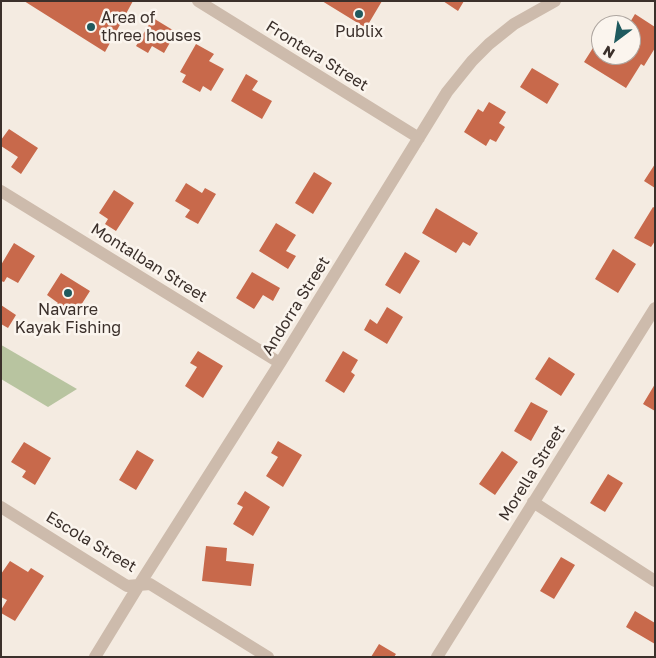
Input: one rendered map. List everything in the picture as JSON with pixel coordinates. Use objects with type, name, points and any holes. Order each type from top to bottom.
[{"type":"street","name":"Andorra Street","points":[[95,657],[138,585],[280,363],[447,92],[472,61],[489,44],[514,24],[556,1]]},
{"type":"street","name":"Frontera Street","points":[[200,2],[419,138]]},
{"type":"street","name":"Montalban Street","points":[[1,190],[280,363]]},
{"type":"street","name":"Morella Street","points":[[437,657],[655,308]]},
{"type":"street","points":[[533,502],[655,581]]},
{"type":"street","name":"Escola Street","points":[[1,507],[127,586],[150,584],[268,657]]},
{"type":"green space","points":[[1,345],[77,389],[48,407],[1,379]]},
{"type":"building","name":"Area of three houses","points":[[24,1],[133,1],[105,52]]},
{"type":"building","name":"Publix","points":[[322,1],[382,1],[366,28]]},
{"type":"building","points":[[443,1],[464,1],[458,11]]},
{"type":"building","points":[[153,18],[176,32],[164,53],[152,46],[148,53],[136,46]]},
{"type":"building","points":[[641,18],[655,27],[655,48],[644,66],[641,64]]},
{"type":"building","points":[[196,44],[214,54],[209,61],[224,69],[211,91],[203,86],[200,92],[182,82],[186,75],[180,72]]},
{"type":"building","points":[[591,51],[591,65],[640,65],[626,88],[584,62]]},
{"type":"building","points":[[532,68],[559,84],[547,104],[520,87]]},
{"type":"building","points":[[246,74],[258,81],[252,90],[272,101],[262,119],[231,101]]},
{"type":"building","points":[[489,102],[506,112],[499,123],[505,127],[496,142],[490,139],[486,146],[464,132],[478,109],[483,112]]},
{"type":"building","points":[[9,129],[38,148],[21,174],[11,167],[18,157],[1,146],[1,140]]},
{"type":"building","points":[[655,164],[655,188],[644,181]]},
{"type":"building","points":[[314,172],[332,183],[313,214],[295,203]]},
{"type":"building","points":[[186,183],[202,193],[205,188],[216,194],[198,224],[185,217],[190,210],[175,201]]},
{"type":"building","points":[[114,190],[134,203],[116,231],[105,224],[108,219],[99,213]]},
{"type":"building","points":[[653,207],[655,208],[655,241],[651,247],[634,238]]},
{"type":"building","points":[[436,208],[478,233],[470,246],[463,242],[456,253],[422,233]]},
{"type":"building","points":[[276,223],[296,235],[286,251],[296,256],[288,269],[259,251]]},
{"type":"building","points":[[14,243],[35,256],[18,283],[7,277],[4,282],[1,281],[1,265]]},
{"type":"building","points":[[613,249],[636,264],[618,293],[595,279]]},
{"type":"building","points":[[405,252],[420,261],[400,294],[385,285]]},
{"type":"building","points":[[252,272],[280,288],[273,301],[263,295],[254,309],[236,298]]},
{"type":"building","name":"Navarre Kayak Fishing","points":[[61,273],[90,291],[76,313],[71,310],[67,315],[55,307],[58,303],[47,295]]},
{"type":"building","points":[[1,305],[16,315],[8,328],[1,324]]},
{"type":"building","points":[[387,307],[403,317],[387,344],[364,330],[370,319],[377,324]]},
{"type":"building","points":[[198,351],[223,366],[203,398],[185,386],[197,367],[190,363]]},
{"type":"building","points":[[343,351],[358,360],[351,372],[355,375],[344,393],[325,381]]},
{"type":"building","points":[[549,357],[575,374],[561,396],[535,379]]},
{"type":"building","points":[[655,384],[655,411],[643,404]]},
{"type":"building","points":[[531,402],[548,411],[531,441],[514,431]]},
{"type":"building","points":[[278,441],[302,455],[283,487],[266,476],[278,457],[271,453]]},
{"type":"building","points":[[24,442],[51,458],[35,485],[22,477],[26,471],[11,462]]},
{"type":"building","points":[[137,450],[154,460],[136,490],[119,480]]},
{"type":"building","points":[[502,451],[518,462],[495,495],[479,484]]},
{"type":"building","points":[[608,474],[623,483],[605,512],[590,503]]},
{"type":"building","points":[[245,491],[270,507],[253,536],[233,524],[243,507],[237,504]]},
{"type":"building","points":[[206,546],[227,548],[226,561],[254,564],[251,586],[202,581]]},
{"type":"building","points":[[561,557],[575,565],[554,599],[540,591]]},
{"type":"building","points":[[10,561],[28,572],[31,568],[44,576],[15,621],[1,613],[7,600],[1,597],[1,574]]},
{"type":"building","points":[[635,611],[655,623],[655,644],[626,627]]},
{"type":"building","points":[[379,644],[396,654],[394,657],[371,657]]},
{"type":"place","name":"Publix","points":[[359,14]]},
{"type":"place","name":"Area of three houses","points":[[91,27]]},
{"type":"place","name":"Navarre Kayak Fishing","points":[[68,293]]}]
